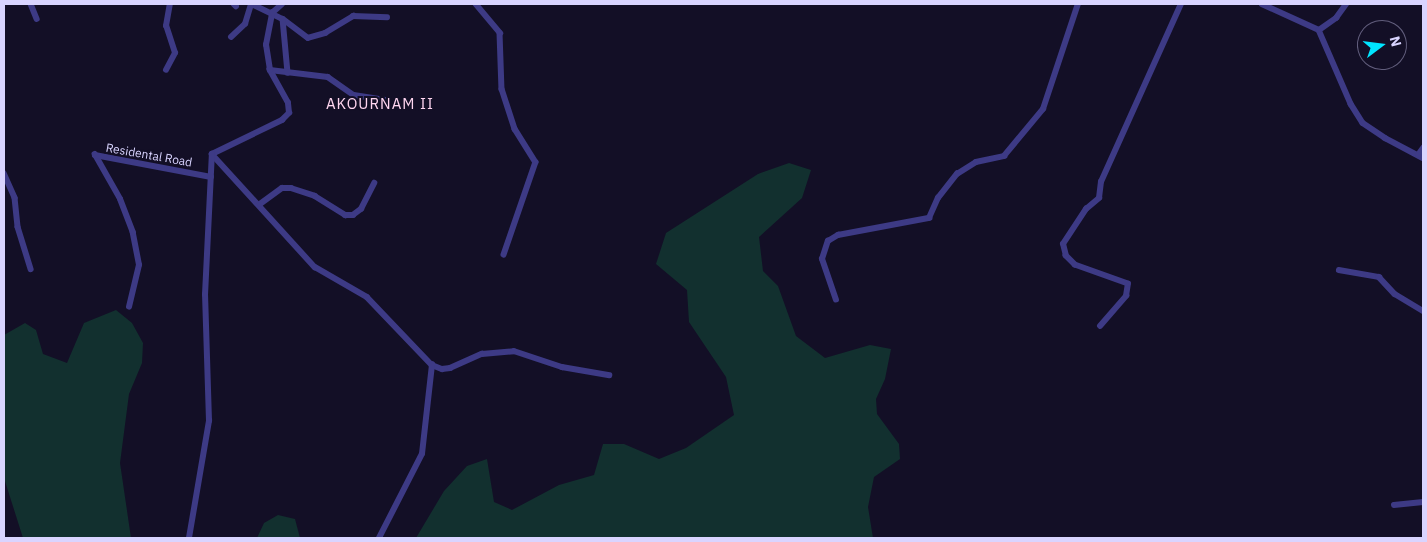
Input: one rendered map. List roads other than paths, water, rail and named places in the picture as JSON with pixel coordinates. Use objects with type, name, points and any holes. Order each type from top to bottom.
[{"type":"street","points":[[31,4],[37,19]]},
{"type":"street","points":[[166,70],[175,53],[166,26],[170,4]]},
{"type":"street","points":[[231,37],[245,24],[252,4],[283,19],[308,38],[325,33],[353,16],[387,17]]},
{"type":"street","points":[[212,154],[282,120],[289,113],[288,103],[270,70],[266,45],[272,13],[282,4]]},
{"type":"street","points":[[476,4],[500,33],[505,98],[515,129],[536,162],[504,255]]},
{"type":"street","points":[[836,300],[822,259],[828,241],[838,235],[929,218],[938,198],[957,174],[976,162],[1004,156],[1043,109],[1078,4]]},
{"type":"street","points":[[1100,326],[1126,296],[1128,284],[1075,264],[1066,256],[1063,244],[1086,210],[1099,198],[1101,182],[1181,4]]},
{"type":"street","points":[[1262,4],[1319,30],[1351,104],[1363,122],[1385,138],[1420,156],[1423,148]]},
{"type":"street","points":[[1319,30],[1336,18],[1346,4]]},
{"type":"street","points":[[283,19],[288,73]]},
{"type":"street","points":[[270,70],[328,77],[354,95],[387,100]]},
{"type":"street","points":[[190,538],[208,421],[205,295],[212,154]]},
{"type":"street","points":[[212,154],[316,266],[367,297],[432,365],[442,369],[450,368],[482,354],[514,351],[562,366],[609,375]]},
{"type":"street","name":"Residental Road","points":[[129,307],[139,266],[133,233],[120,199],[95,156],[211,177]]},
{"type":"street","points":[[4,173],[15,198],[18,227],[31,269]]},
{"type":"street","points":[[260,204],[282,188],[292,188],[315,196],[345,215],[353,215],[361,210],[374,184]]},
{"type":"street","points":[[1339,270],[1379,277],[1395,294],[1423,311]]},
{"type":"street","points":[[379,538],[422,454],[432,365]]},
{"type":"street","points":[[1394,505],[1423,502]]},
{"type":"district","name":"AKOURNAM II","points":[[380,104]]}]
